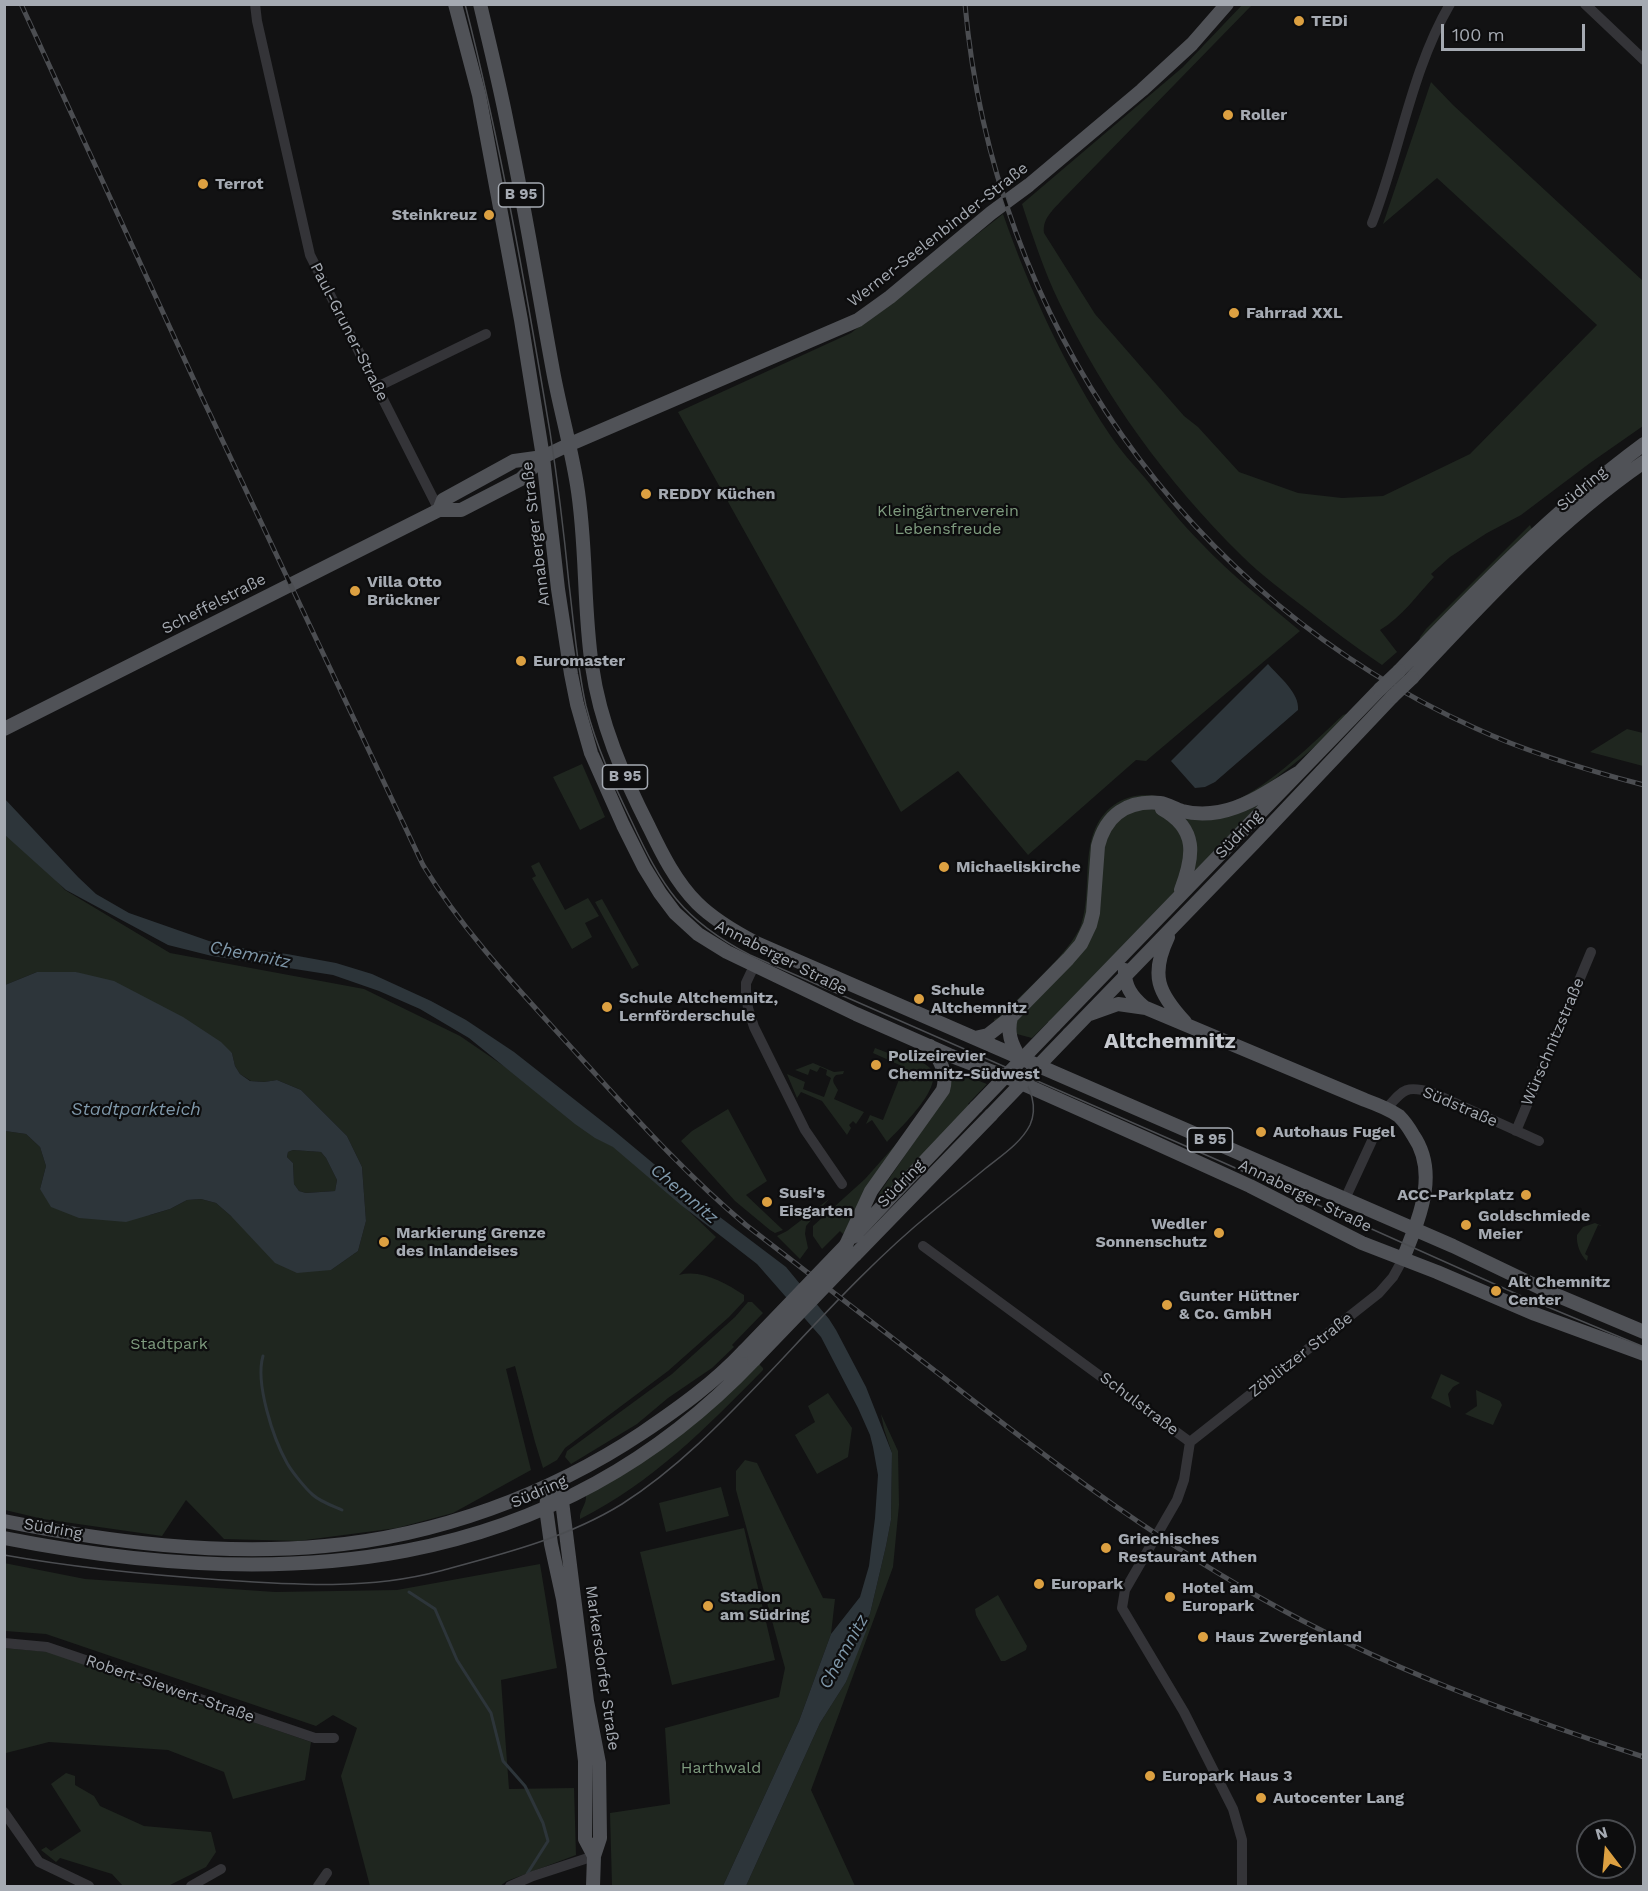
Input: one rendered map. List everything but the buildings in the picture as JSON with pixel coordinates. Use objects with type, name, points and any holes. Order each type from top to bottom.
[{"type":"main road","name":"Annaberger Straße","points":[[455,4],[469,54],[489,145],[521,320],[543,457],[558,589],[571,674],[584,730],[595,761],[644,867],[675,913],[712,943],[754,966],[1250,1186],[1362,1243],[1535,1314],[1644,1354]]},
{"type":"main road","name":"Annaberger Straße","points":[[480,4],[508,128],[557,394],[563,448],[577,483],[582,522],[591,663],[598,698],[621,768],[657,844],[678,880],[703,909],[736,933],[788,957],[1414,1229],[1549,1292],[1644,1332]]},
{"type":"main road","name":"Werner-Seelenbinder-Straße","points":[[563,448],[858,320],[1029,185],[1142,90],[1192,44],[1227,4]]},
{"type":"main road","name":"Südring","points":[[4,1538],[144,1559],[223,1565],[301,1564],[378,1556],[435,1545],[517,1520],[562,1501],[604,1479],[655,1447],[703,1410],[749,1355],[851,1250],[991,1115],[1090,1014],[1173,927],[1386,693],[1398,671],[1485,581],[1591,484],[1644,444]]},
{"type":"main road","name":"Scheffelstraße","points":[[4,729],[439,510],[461,510],[521,479],[543,457],[563,448]]},
{"type":"main road","name":"Südring","points":[[851,1250],[976,1107],[1298,772],[1386,693],[1412,678],[1467,619],[1535,552],[1589,504],[1644,462]]},
{"type":"main road","points":[[975,1038],[988,1035],[1011,1017],[1080,944],[1090,925],[1095,899],[1098,846],[1103,830],[1122,810],[1139,804],[1162,803],[1192,812],[1222,812],[1236,808],[1298,772]]},
{"type":"main road","points":[[1149,803],[1178,820],[1189,840],[1191,848],[1189,865],[1179,895]]},
{"type":"main road","points":[[1173,927],[1160,955],[1158,972],[1170,1004],[1189,1026]]},
{"type":"main road","points":[[1143,934],[1126,965],[1125,977],[1132,995],[1146,1008]]},
{"type":"main road","points":[[1090,1014],[1118,1004],[1146,1008],[1398,1116],[1419,1143],[1425,1164],[1426,1185],[1424,1202],[1402,1260]]},
{"type":"main road","points":[[1011,1017],[1009,1038],[1019,1058]]},
{"type":"main road","points":[[851,1250],[871,1191],[943,1090],[945,1075],[943,1067],[930,1046]]},
{"type":"main road","name":"Südring","points":[[4,1521],[149,1544],[245,1548],[326,1546],[399,1534],[477,1514],[549,1487],[603,1458],[653,1426],[749,1355]]},
{"type":"main road","points":[[549,1487],[562,1501]]},
{"type":"main road","name":"Markersdorfer Straße","points":[[549,1487],[546,1508],[563,1599],[585,1761],[585,1839],[594,1856]]},
{"type":"main road","name":"Markersdorfer Straße","points":[[562,1501],[587,1701],[599,1763],[600,1838],[594,1856]]},
{"type":"main road","points":[[593,1887],[594,1856]]},
{"type":"street","name":"Paul-Gruner-Straße","points":[[255,4],[310,255],[439,510]]},
{"type":"street","points":[[1372,223],[1417,82],[1439,23],[1450,4]]},
{"type":"street","points":[[1585,4],[1644,60]]},
{"type":"street","points":[[377,387],[486,334]]},
{"type":"street","name":"Würschnitzstraße","points":[[1516,1131],[1590,952]]},
{"type":"street","points":[[754,966],[746,983],[748,1008],[754,1027],[805,1130],[842,1184]]},
{"type":"street","name":"Südstraße","points":[[1386,1109],[1399,1094],[1415,1088],[1431,1092],[1539,1142]]},
{"type":"street","points":[[1345,1199],[1376,1132]]},
{"type":"street","name":"Schulstraße","points":[[924,1246],[1190,1442],[1184,1480],[1177,1500],[1125,1590],[1122,1608],[1184,1712],[1233,1809],[1242,1840],[1242,1887]]},
{"type":"street","name":"Zöblitzer Straße","points":[[1190,1442],[1379,1293],[1393,1277],[1402,1260]]},
{"type":"street","name":"Robert-Siewert-Straße","points":[[4,1643],[47,1647],[315,1738],[334,1738]]},
{"type":"street","points":[[4,1812],[39,1862],[89,1887]]},
{"type":"street","points":[[510,1887],[533,1876],[594,1856]]},
{"type":"street","points":[[191,1887],[221,1869]]},
{"type":"street","points":[[318,1887],[327,1873]]},
{"type":"green space","points":[[1243,4],[1252,5],[1061,201],[1049,215],[1044,228],[1044,233],[1095,314],[1184,416],[1198,427],[1239,472],[1298,493],[1342,498],[1383,496],[1470,454],[1597,325],[1437,178],[1383,224],[1431,82],[1643,281],[1643,426],[1521,515],[1487,533],[1450,557],[1431,574],[1434,577],[1409,605],[1380,630],[1397,652],[1382,665],[1257,570],[1214,527],[1163,468],[1117,405],[1077,337],[1048,278],[1022,204],[1183,67]]},
{"type":"green space","name":"Kleingärtnerverein Lebensfreude","points":[[1003,214],[1025,271],[1063,355],[1114,441],[1179,519],[1213,555],[1300,631],[1146,761],[1136,760],[1028,855],[958,771],[901,812],[678,412],[851,333]]},
{"type":"green space","points":[[1530,525],[1532,529],[1419,642],[1426,629]]},
{"type":"green space","points":[[1349,713],[1318,744],[1285,771],[1255,793],[1236,803],[1206,809],[1137,798],[1114,808],[1102,820],[1095,834],[1090,865],[1088,913],[1079,938],[1059,964],[995,1026],[994,1019],[999,1017],[1044,973],[1067,948],[1081,925],[1085,911],[1088,864],[1093,833],[1110,808],[1122,800],[1143,795],[1158,796],[1183,805],[1198,807],[1223,805],[1254,791],[1302,753],[1343,715]]},
{"type":"green space","points":[[1627,729],[1643,733],[1643,766],[1590,752]]},
{"type":"green space","points":[[582,764],[605,817],[580,830],[553,777]]},
{"type":"green space","points":[[1298,773],[1054,1026],[1048,1022],[1032,1038],[1013,1033],[1011,1017],[1090,925],[1098,846],[1131,806],[1209,813]]},
{"type":"green space","name":"Stadtpark","points":[[5,825],[65,890],[170,953],[364,989],[460,1036],[618,1144],[716,1237],[679,1275],[696,1274],[713,1278],[744,1295],[744,1301],[668,1371],[565,1448],[557,1460],[543,1468],[515,1366],[506,1369],[531,1470],[453,1513],[397,1528],[298,1541],[224,1539],[186,1500],[162,1536],[43,1519],[5,1510],[5,1131],[26,1134],[40,1147],[46,1166],[40,1189],[150,1215],[170,1209],[187,1200],[201,1199],[216,1203],[231,1216],[331,1270],[358,1251],[366,1221],[362,1167],[347,1136],[301,1090],[277,1080],[251,1081],[240,1074],[235,1066],[232,1053],[76,972],[37,972],[5,985]]},
{"type":"green space","points":[[539,862],[565,910],[588,898],[599,916],[585,923],[592,937],[572,949],[532,878],[536,876],[531,866]]},
{"type":"green space","points":[[602,899],[639,965],[632,969],[595,902]]},
{"type":"green space","points":[[875,1048],[888,1053],[891,1050],[918,1060],[930,1068],[933,1076],[927,1096],[887,1142],[872,1120],[866,1124],[870,1115],[883,1120],[904,1067],[873,1053]]},
{"type":"green space","points":[[813,1063],[834,1072],[844,1071],[843,1074],[836,1075],[833,1079],[838,1090],[834,1099],[864,1112],[856,1124],[853,1121],[849,1125],[851,1128],[847,1135],[822,1101],[801,1092],[797,1098],[787,1074],[805,1082],[803,1089],[824,1097],[831,1078],[826,1075],[827,1070],[820,1067],[817,1072],[810,1069],[808,1075],[795,1070]]},
{"type":"green space","points":[[948,1072],[961,1074],[987,1084],[968,1104],[970,1106],[880,1198],[878,1196],[880,1192],[946,1095]]},
{"type":"green space","points":[[728,1109],[767,1181],[746,1195],[783,1230],[775,1233],[770,1230],[735,1201],[681,1141],[692,1131]]},
{"type":"green space","points":[[905,1134],[850,1226],[843,1234],[840,1231],[822,1249],[813,1236],[813,1226],[865,1179]]},
{"type":"green space","points":[[293,1150],[321,1152],[337,1180],[335,1191],[306,1193],[299,1191],[294,1184],[293,1163],[287,1157],[288,1152]]},
{"type":"green space","points":[[829,1199],[806,1226],[808,1248],[800,1259],[777,1236]]},
{"type":"green space","points":[[1595,1223],[1602,1226],[1598,1225],[1585,1254],[1588,1256],[1587,1261],[1579,1249],[1577,1235],[1583,1227]]},
{"type":"green space","points":[[748,1302],[752,1302],[763,1313],[732,1345],[734,1347],[712,1368],[668,1398],[637,1424],[571,1464],[565,1457],[567,1451],[672,1374],[735,1317]]},
{"type":"green space","points":[[758,1363],[763,1370],[678,1452],[631,1489],[580,1519],[586,1495],[634,1466],[677,1435]]},
{"type":"green space","points":[[1441,1374],[1460,1383],[1448,1394],[1451,1408],[1431,1398]]},
{"type":"green space","points":[[1476,1390],[1500,1401],[1502,1405],[1493,1425],[1465,1414],[1477,1406]]},
{"type":"green space","points":[[828,1393],[852,1428],[848,1457],[817,1474],[795,1435],[815,1422],[808,1406]]},
{"type":"green space","points":[[881,1414],[898,1451],[899,1505],[893,1567],[811,1790],[855,1886],[746,1886],[820,1723],[846,1682],[870,1614],[891,1520],[892,1453]]},
{"type":"green space","name":"Harthwald","points":[[745,1460],[757,1463],[823,1598],[835,1599],[831,1634],[799,1721],[723,1886],[612,1886],[610,1813],[670,1804],[665,1728],[779,1697],[785,1668],[736,1490],[736,1471]]},
{"type":"green space","points":[[721,1487],[729,1516],[666,1532],[659,1503]]},
{"type":"green space","name":"Stadion am Südring","points":[[744,1528],[775,1660],[672,1685],[640,1552]]},
{"type":"green space","points":[[4,1563],[85,1579],[275,1592],[397,1590],[540,1564],[557,1668],[501,1680],[509,1789],[574,1788],[576,1855],[507,1881],[500,1886],[370,1886],[341,1776],[357,1728],[333,1715],[316,1726],[46,1634],[5,1631]]},
{"type":"green space","points":[[998,1595],[1027,1646],[1026,1650],[1005,1661],[1001,1661],[975,1609]]},
{"type":"green space","points":[[4,1648],[49,1652],[311,1742],[305,1780],[233,1799],[224,1772],[168,1750],[49,1742],[6,1753]]},
{"type":"green space","points":[[66,1773],[75,1776],[75,1785],[94,1796],[100,1806],[144,1826],[211,1832],[216,1852],[206,1867],[168,1886],[123,1886],[112,1874],[60,1858],[56,1862],[41,1850],[46,1847],[51,1851],[81,1831],[51,1784]]},
{"type":"water","points":[[1268,664],[1296,697],[1298,710],[1215,782],[1205,787],[1195,788],[1171,761]]},
{"type":"water","name":"Chemnitz","points":[[4,798],[96,894],[129,913],[209,941],[336,963],[372,974],[466,1020],[514,1052],[696,1199],[786,1267],[829,1319],[866,1387],[892,1453],[891,1520],[870,1614],[865,1623],[867,1629],[846,1682],[820,1723],[746,1886],[723,1886],[799,1721],[831,1634],[860,1597],[869,1566],[878,1475],[873,1447],[858,1408],[821,1337],[757,1264],[681,1205],[613,1147],[575,1124],[469,1038],[420,1009],[379,991],[333,975],[212,956],[168,945],[66,890],[5,835]]},
{"type":"water","name":"Stadtparkteich","points":[[37,972],[76,972],[114,981],[183,1017],[221,1042],[232,1053],[235,1066],[240,1074],[250,1081],[277,1080],[301,1090],[347,1136],[362,1167],[366,1221],[358,1251],[331,1270],[297,1273],[275,1263],[216,1203],[201,1199],[187,1200],[170,1209],[126,1222],[79,1218],[51,1207],[40,1189],[46,1166],[40,1147],[26,1134],[5,1131],[5,985]],"holes":[[[293,1150],[321,1152],[337,1180],[335,1191],[306,1193],[299,1191],[294,1184],[293,1163],[287,1157],[288,1152]]]},
{"type":"waterway","points":[[263,1356],[261,1367],[263,1395],[276,1440],[287,1463],[313,1495],[342,1510]]},
{"type":"waterway","points":[[409,1592],[435,1609],[457,1660],[491,1713],[503,1761],[525,1786],[543,1823],[548,1841],[527,1874]]},
{"type":"tram line","points":[[465,4],[501,164],[541,378],[556,470],[576,645],[586,706],[600,750],[642,844],[664,883],[677,900],[707,929],[750,955],[1519,1295],[1644,1347]]},
{"type":"tram line","points":[[4,1555],[86,1567],[195,1578],[250,1582],[359,1584],[413,1577],[487,1558],[557,1536],[601,1516],[662,1476],[699,1444],[888,1250],[1016,1143],[1030,1125],[1033,1111],[1030,1091],[1019,1073]]},
{"type":"railway","points":[[21,4],[200,393],[423,865],[458,916],[496,964],[639,1122],[681,1165],[746,1225],[1019,1436],[1136,1521],[1217,1573],[1305,1622],[1399,1667],[1496,1706],[1644,1757]]},
{"type":"railway","points":[[965,4],[983,120],[1016,232],[1062,337],[1122,435],[1194,525],[1277,604],[1371,672],[1495,737],[1558,760],[1644,785]]},
{"type":"place","name":"TEDi","points":[[1299,21]]},
{"type":"place","name":"Roller","points":[[1228,115]]},
{"type":"place","name":"Terrot","points":[[203,184]]},
{"type":"place","name":"Steinkreuz","points":[[489,215]]},
{"type":"place","name":"Fahrrad XXL","points":[[1234,313]]},
{"type":"place","name":"REDDY Küchen","points":[[646,494]]},
{"type":"place","name":"Villa Otto Brückner","points":[[355,591]]},
{"type":"place","name":"Euromaster","points":[[521,661]]},
{"type":"place","name":"Michaeliskirche","points":[[944,867]]},
{"type":"place","name":"Schule Altchemnitz","points":[[919,999]]},
{"type":"place","name":"Schule Altchemnitz, Lernförderschule","points":[[607,1007]]},
{"type":"place","name":"Polizeirevier Chemnitz-Südwest","points":[[876,1065]]},
{"type":"place","name":"Autohaus Fugel","points":[[1261,1132]]},
{"type":"place","name":"ACC-Parkplatz","points":[[1526,1195]]},
{"type":"place","name":"Susi's Eisgarten","points":[[767,1202]]},
{"type":"place","name":"Goldschmiede Meier","points":[[1466,1225]]},
{"type":"place","name":"Wedler Sonnenschutz","points":[[1219,1233]]},
{"type":"place","name":"Markierung Grenze des Inlandeises","points":[[384,1242]]},
{"type":"place","name":"Alt Chemnitz Center","points":[[1496,1291]]},
{"type":"place","name":"Gunter Hüttner & Co. GmbH","points":[[1167,1305]]},
{"type":"place","name":"Griechisches Restaurant Athen","points":[[1106,1548]]},
{"type":"place","name":"Europark","points":[[1039,1584]]},
{"type":"place","name":"Hotel am Europark","points":[[1170,1597]]},
{"type":"place","name":"Stadion am Südring","points":[[708,1606]]},
{"type":"place","name":"Haus Zwergenland","points":[[1203,1637]]},
{"type":"place","name":"Europark Haus 3","points":[[1150,1776]]},
{"type":"place","name":"Autocenter Lang","points":[[1261,1798]]},
{"type":"district","name":"Altchemnitz","points":[[1170,1042]]}]
